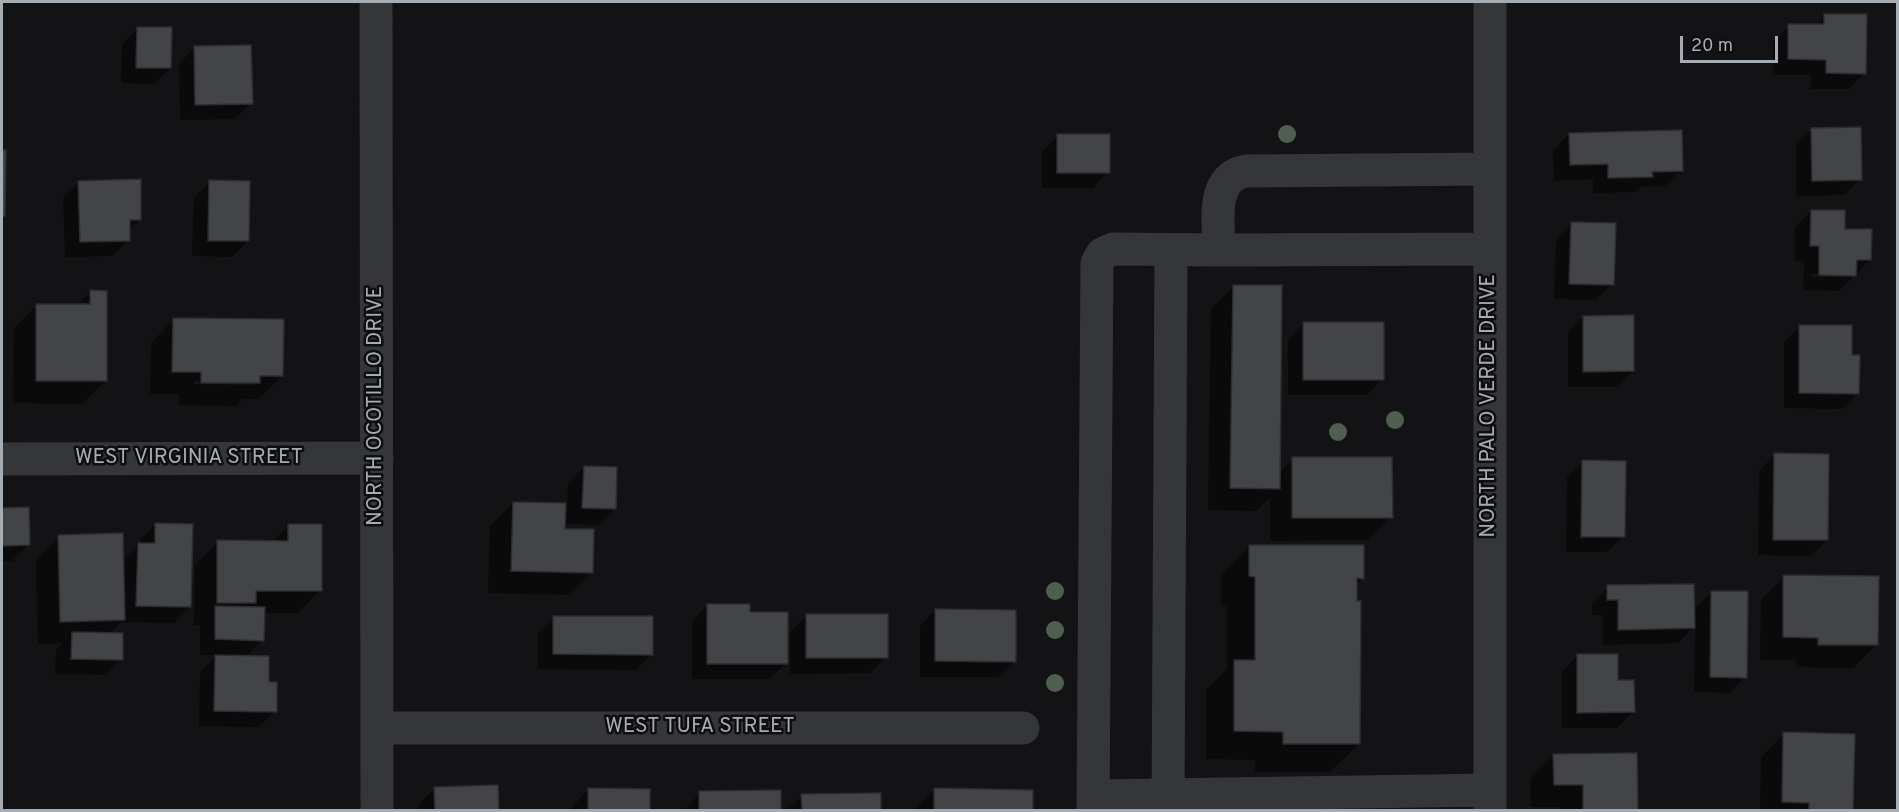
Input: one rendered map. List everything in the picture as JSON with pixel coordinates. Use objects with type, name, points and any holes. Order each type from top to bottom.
[{"type":"street","name":"NORTH OCOTILLO DRIVE","points":[[376,2],[377,810]]},
{"type":"street","name":"NORTH PALO VERDE DRIVE","points":[[1490,2],[1490,800]]},
{"type":"street","points":[[1219,250],[1219,199],[1224,185],[1233,175],[1246,171],[1490,169]]},
{"type":"street","points":[[1490,249],[1113,249],[1102,254],[1097,263],[1093,803],[1490,800]]},
{"type":"street","points":[[1168,802],[1172,250]]},
{"type":"street","name":"WEST VIRGINIA STREET","points":[[2,459],[377,458]]},
{"type":"street","name":"WEST TUFA STREET","points":[[377,728],[1023,728]]},
{"type":"building","points":[[1824,14],[1867,14],[1866,74],[1826,73],[1826,60],[1788,59],[1788,24],[1824,24]]},
{"type":"building","points":[[137,27],[172,27],[171,68],[136,68]]},
{"type":"building","points":[[251,45],[253,104],[195,105],[194,46]]},
{"type":"building","points":[[1861,127],[1862,180],[1812,181],[1811,128]]},
{"type":"building","points":[[1682,130],[1683,171],[1652,172],[1653,177],[1608,178],[1608,164],[1570,165],[1569,133]]},
{"type":"building","points":[[1057,134],[1110,134],[1110,173],[1057,173]]},
{"type":"building","points":[[2,150],[6,150],[5,216],[2,216]]},
{"type":"building","points":[[141,179],[141,220],[130,220],[130,241],[80,242],[78,181]]},
{"type":"building","points":[[209,180],[250,181],[249,241],[208,241]]},
{"type":"building","points":[[1811,210],[1845,210],[1845,229],[1872,229],[1871,260],[1857,260],[1856,276],[1819,275],[1819,246],[1810,246]]},
{"type":"building","points":[[1571,222],[1616,223],[1614,285],[1569,284]]},
{"type":"building","points":[[1233,285],[1282,285],[1280,489],[1230,488]]},
{"type":"building","points":[[90,290],[107,291],[107,381],[36,381],[36,304],[90,304]]},
{"type":"building","points":[[1634,315],[1634,371],[1583,372],[1583,316]]},
{"type":"building","points":[[173,318],[284,319],[283,376],[260,376],[260,383],[201,383],[201,372],[172,372]]},
{"type":"building","points":[[1303,322],[1384,322],[1384,380],[1303,380]]},
{"type":"building","points":[[1799,325],[1852,325],[1852,355],[1860,355],[1859,394],[1799,393]]},
{"type":"building","points":[[1774,453],[1829,454],[1828,540],[1773,540]]},
{"type":"building","points":[[1292,457],[1392,457],[1393,518],[1292,518]]},
{"type":"building","points":[[1582,460],[1626,461],[1625,537],[1581,537]]},
{"type":"building","points":[[584,466],[617,467],[616,509],[582,508]]},
{"type":"building","points":[[513,502],[566,503],[565,529],[594,529],[593,573],[511,571]]},
{"type":"building","points":[[29,507],[30,545],[2,546],[2,508]]},
{"type":"building","points":[[155,523],[193,524],[191,607],[136,606],[138,543],[155,543]]},
{"type":"building","points":[[288,524],[322,524],[322,591],[256,591],[256,603],[217,603],[217,540],[288,541]]},
{"type":"building","points":[[123,533],[125,620],[60,622],[58,535]]},
{"type":"building","points":[[1249,545],[1364,545],[1364,579],[1357,578],[1357,601],[1361,601],[1360,744],[1283,744],[1283,732],[1234,731],[1234,660],[1255,660],[1255,577],[1249,576]]},
{"type":"building","points":[[1783,575],[1879,576],[1878,645],[1818,645],[1818,638],[1783,637]]},
{"type":"building","points":[[1694,584],[1695,628],[1618,630],[1618,600],[1607,600],[1607,585]]},
{"type":"building","points":[[1711,591],[1748,591],[1747,678],[1710,677]]},
{"type":"building","points":[[707,604],[750,604],[750,612],[788,612],[788,664],[707,664]]},
{"type":"building","points":[[215,606],[265,607],[264,641],[215,639]]},
{"type":"building","points":[[935,609],[1016,610],[1016,662],[935,661]]},
{"type":"building","points":[[806,614],[888,614],[888,658],[806,658]]},
{"type":"building","points":[[553,616],[653,616],[653,655],[553,654]]},
{"type":"building","points":[[72,632],[123,633],[123,660],[71,659]]},
{"type":"building","points":[[1577,654],[1618,654],[1618,680],[1634,680],[1635,712],[1577,713]]},
{"type":"building","points":[[215,655],[269,656],[269,682],[277,682],[277,712],[214,711]]},
{"type":"building","points":[[1783,732],[1855,734],[1853,810],[1809,810],[1809,803],[1782,802]]},
{"type":"building","points":[[1637,753],[1638,810],[1583,810],[1583,785],[1554,785],[1553,754]]},
{"type":"building","points":[[498,785],[499,810],[435,810],[434,787]]},
{"type":"building","points":[[588,788],[650,789],[650,810],[588,810]]},
{"type":"building","points":[[934,788],[1033,790],[1033,810],[934,810]]},
{"type":"building","points":[[781,790],[781,810],[699,810],[699,791]]},
{"type":"building","points":[[881,793],[881,810],[802,810],[801,794]]}]
